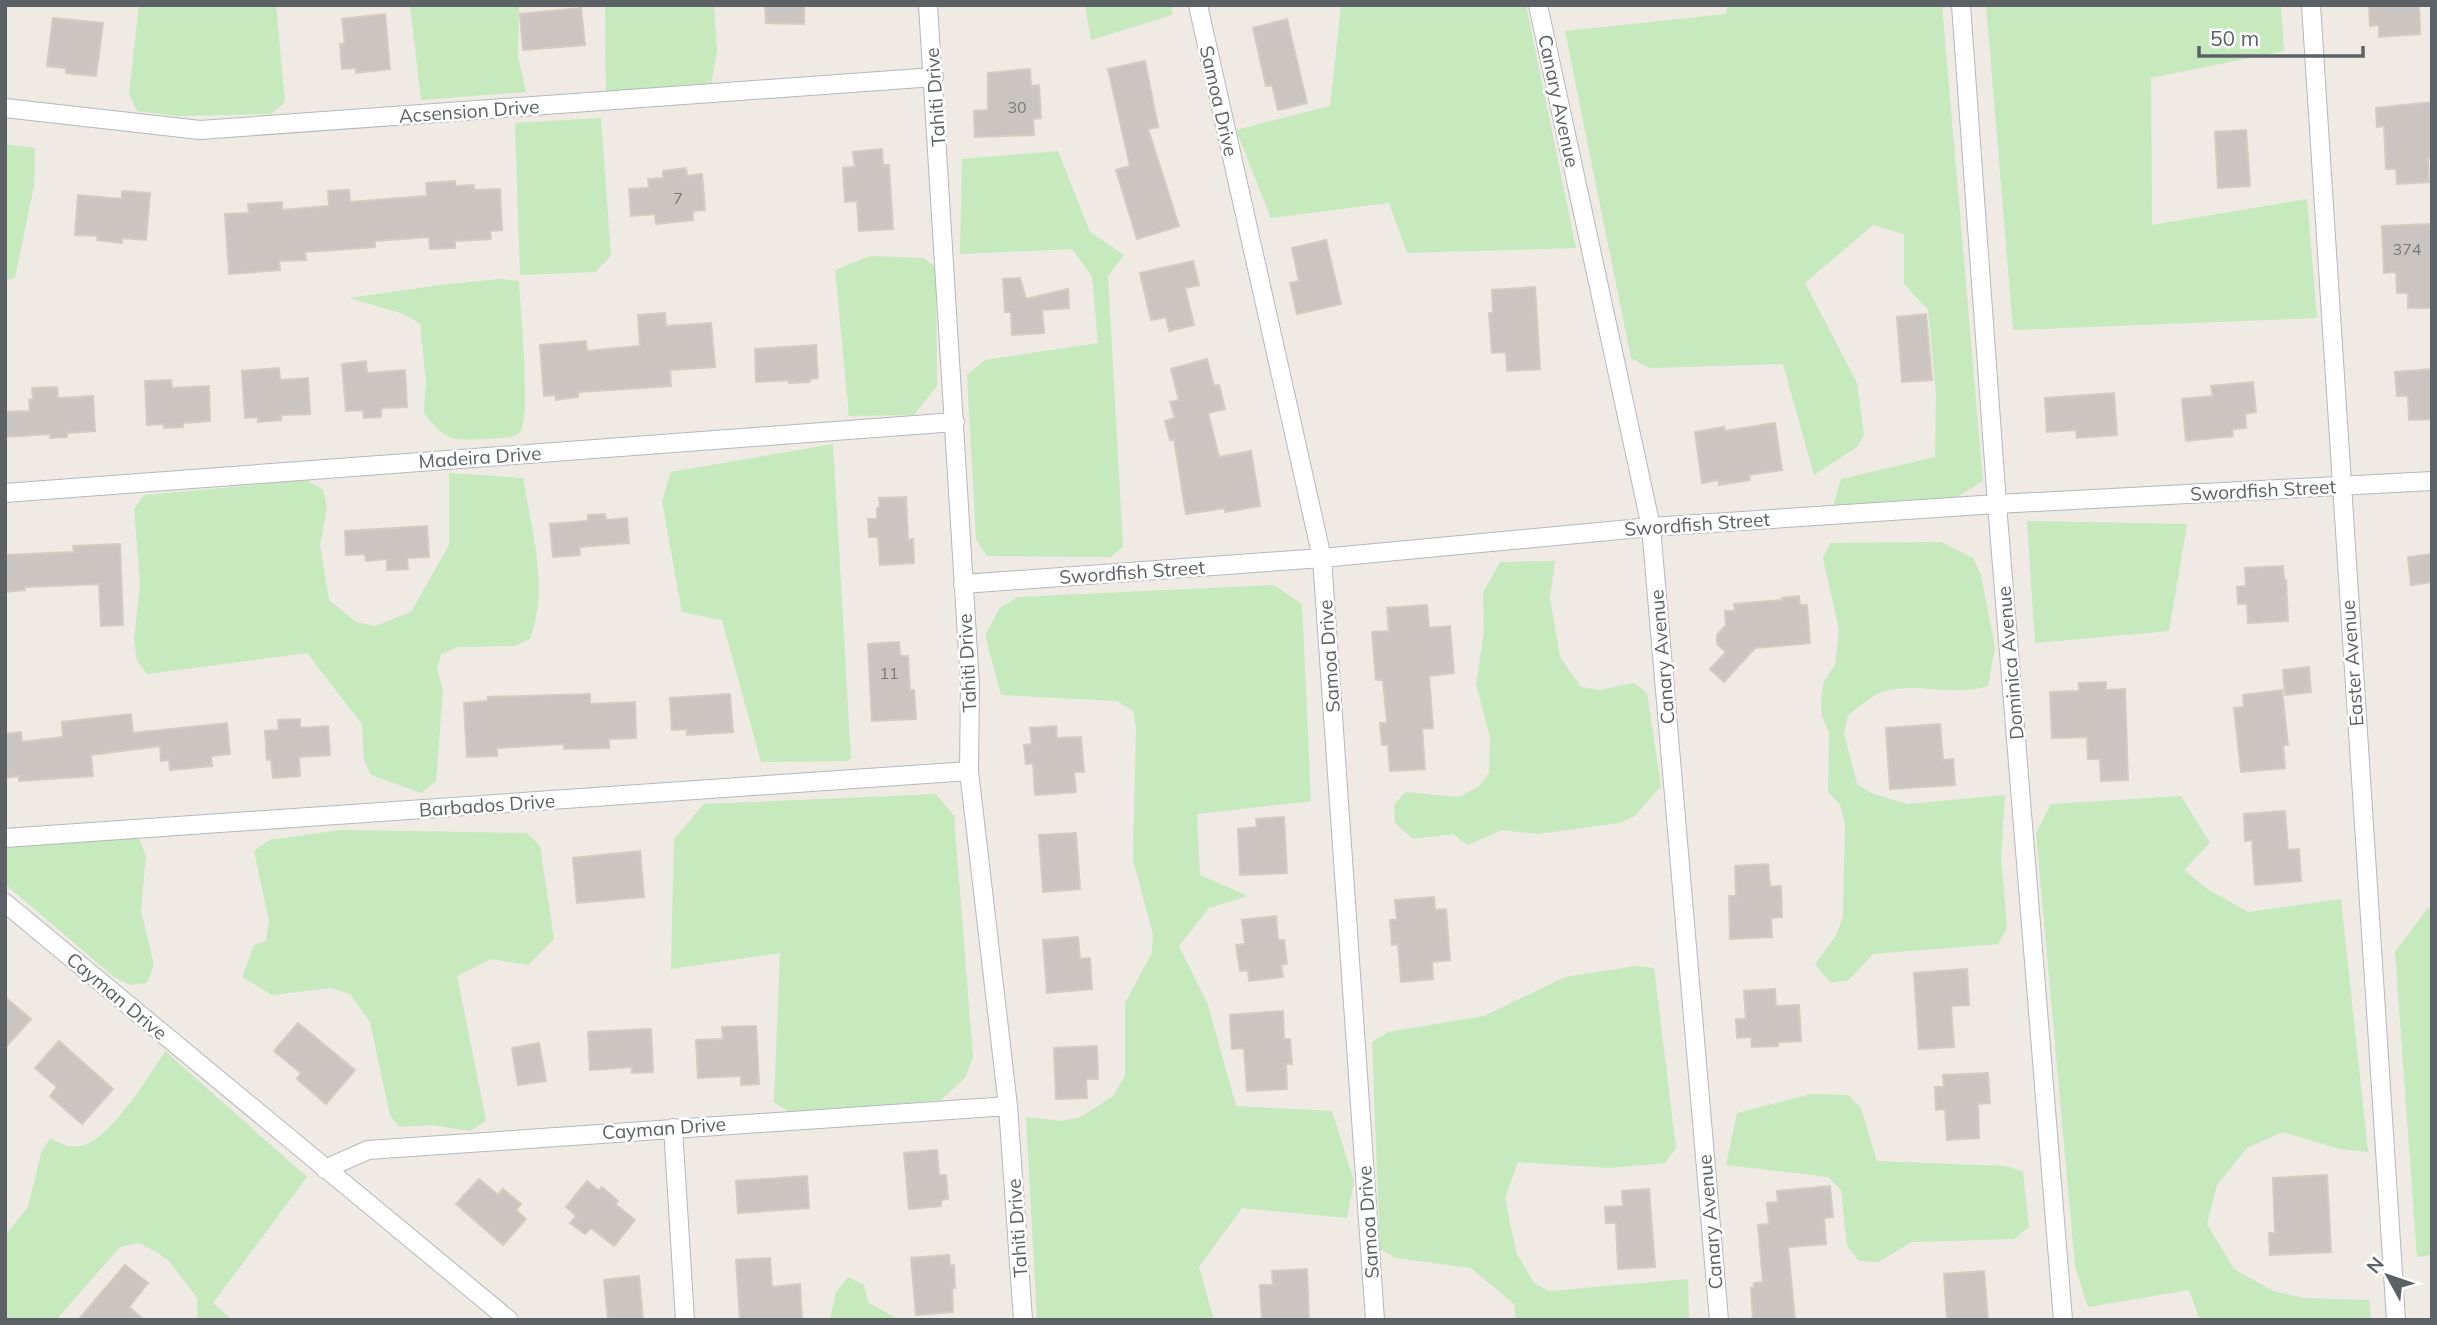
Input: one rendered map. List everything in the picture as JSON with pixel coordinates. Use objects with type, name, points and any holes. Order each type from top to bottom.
[{"type":"street","name":"Tahiti Drive","points":[[928,5],[970,685],[969,771],[1008,1106],[1023,1320]]},
{"type":"street","name":"Samoa Drive","points":[[1198,5],[1322,558],[1375,1320]]},
{"type":"street","name":"Canary Avenue","points":[[1538,5],[1651,527],[1718,1320]]},
{"type":"street","name":"Dominica Avenue","points":[[1961,5],[1997,504],[2063,1320]]},
{"type":"street","name":"Easter Avenue","points":[[2311,5],[2396,1320]]},
{"type":"street","name":"Acsension Drive","points":[[5,108],[200,130],[934,77]]},
{"type":"street","name":"Madeira Drive","points":[[5,493],[955,422]]},
{"type":"street","name":"Swordfish Street","points":[[963,584],[1322,558],[1651,527],[1997,504],[2432,481]]},
{"type":"street","name":"Barbados Drive","points":[[5,838],[969,771]]},
{"type":"street","name":"Cayman Drive","points":[[5,904],[509,1320]]},
{"type":"street","name":"Cayman Drive","points":[[325,1169],[368,1150],[1008,1106]]},
{"type":"street","points":[[673,1128],[685,1320]]},
{"type":"green space","points":[[139,5],[276,5],[285,102],[271,114],[177,116],[137,111],[129,94]]},
{"type":"green space","points":[[410,5],[519,5],[518,57],[526,92],[421,100]]},
{"type":"green space","points":[[605,5],[714,5],[717,51],[711,84],[606,95]]},
{"type":"green space","points":[[1085,5],[1172,5],[1172,15],[1091,40]]},
{"type":"green space","points":[[1341,5],[1526,5],[1576,248],[1407,253],[1389,203],[1271,218],[1236,130],[1330,106]]},
{"type":"green space","points":[[1728,5],[1942,5],[1983,481],[1952,500],[1833,507],[1841,479],[1935,457],[1936,394],[1928,310],[1904,284],[1904,234],[1873,225],[1805,283],[1857,383],[1864,435],[1857,447],[1814,475],[1783,364],[1650,368],[1631,358],[1565,31],[1726,14]]},
{"type":"green space","points":[[1986,5],[2281,5],[2284,51],[2151,78],[2152,225],[2307,199],[2317,318],[2013,330]]},
{"type":"green space","points":[[601,118],[611,256],[595,272],[520,275],[515,123]]},
{"type":"green space","points":[[5,144],[35,148],[34,186],[15,278],[5,280]]},
{"type":"green space","points":[[1058,151],[1090,232],[1124,255],[1108,276],[1123,547],[1111,557],[987,556],[976,539],[967,375],[985,360],[1098,343],[1092,276],[1072,249],[960,254],[962,159]]},
{"type":"green space","points":[[870,256],[924,258],[936,268],[937,386],[914,415],[849,416],[835,270]]},
{"type":"green space","points":[[500,279],[519,281],[525,385],[523,423],[517,435],[455,439],[443,434],[424,413],[426,381],[420,324],[404,314],[349,298]]},
{"type":"green space","points":[[833,444],[851,759],[761,762],[722,620],[682,612],[662,501],[671,472]]},
{"type":"green space","points":[[449,473],[523,478],[537,559],[538,599],[530,639],[514,646],[458,647],[441,654],[437,670],[443,689],[436,781],[421,793],[371,775],[364,760],[362,724],[307,653],[147,674],[137,660],[134,640],[140,584],[134,509],[144,495],[307,480],[323,490],[327,507],[320,545],[329,600],[356,622],[375,626],[411,612],[449,545]]},
{"type":"green space","points":[[2027,521],[2187,524],[2169,631],[2035,643]]},
{"type":"green space","points":[[1941,542],[1973,558],[1981,575],[1995,647],[1988,686],[1965,690],[1908,688],[1882,692],[1848,715],[1844,733],[1857,784],[1871,793],[1907,804],[2005,795],[2001,855],[2007,928],[1998,944],[1873,954],[1849,980],[1831,983],[1815,964],[1837,934],[1843,916],[1845,824],[1840,805],[1828,792],[1829,732],[1822,716],[1821,699],[1824,681],[1835,665],[1839,630],[1823,558],[1830,543]]},
{"type":"green space","points":[[1555,561],[1550,598],[1560,657],[1581,687],[1599,690],[1634,683],[1647,693],[1661,786],[1635,816],[1619,823],[1538,834],[1502,830],[1468,845],[1453,834],[1413,839],[1395,823],[1394,805],[1405,792],[1459,797],[1478,787],[1489,773],[1490,737],[1476,685],[1484,631],[1483,593],[1500,562]]},
{"type":"green space","points":[[1274,585],[1302,604],[1311,801],[1197,814],[1200,875],[1248,896],[1209,908],[1179,946],[1208,1005],[1236,1106],[1332,1111],[1354,1181],[1347,1218],[1242,1208],[1199,1267],[1214,1320],[1037,1320],[1026,1117],[1062,1121],[1081,1117],[1113,1096],[1125,1076],[1125,1003],[1152,953],[1153,934],[1133,860],[1136,728],[1133,711],[1117,701],[1001,695],[985,635],[1000,608],[1018,597]]},
{"type":"green space","points":[[936,794],[954,816],[973,1057],[965,1078],[941,1100],[791,1113],[774,1102],[780,953],[671,969],[674,839],[704,804]]},
{"type":"green space","points":[[2181,796],[2210,843],[2184,870],[2206,888],[2248,912],[2341,899],[2368,1152],[2340,1149],[2283,1132],[2247,1148],[2217,1185],[2207,1224],[2234,1269],[2273,1291],[2304,1298],[2369,1300],[2371,1320],[2200,1320],[2189,1290],[2088,1307],[2075,1267],[2036,833],[2051,804]]},
{"type":"green space","points":[[341,830],[527,833],[540,846],[554,939],[528,965],[491,959],[457,976],[486,1121],[470,1131],[433,1125],[399,1127],[390,1115],[370,1022],[350,994],[331,988],[272,995],[242,977],[254,945],[266,941],[269,921],[254,851],[269,840]]},
{"type":"green space","points":[[13,832],[139,839],[146,856],[141,911],[154,965],[147,983],[130,985],[114,977],[5,884],[5,838]]},
{"type":"green space","points":[[2428,908],[2432,908],[2432,1255],[2417,1257],[2395,952]]},
{"type":"green space","points":[[1636,966],[1654,968],[1676,1148],[1665,1163],[1611,1168],[1518,1162],[1505,1198],[1516,1252],[1534,1283],[1549,1291],[1688,1279],[1689,1320],[1516,1320],[1514,1304],[1471,1268],[1396,1258],[1380,1249],[1372,1042],[1388,1032],[1484,1016],[1565,977]]},
{"type":"green space","points":[[165,1051],[307,1177],[213,1303],[232,1320],[195,1320],[198,1316],[197,1298],[170,1262],[139,1243],[120,1247],[56,1320],[5,1320],[5,1236],[28,1207],[41,1153],[50,1138],[65,1145],[81,1146],[104,1132],[128,1105]]},
{"type":"green space","points":[[1811,1094],[1848,1095],[1861,1108],[1877,1161],[2006,1166],[2023,1172],[2029,1227],[2014,1239],[1912,1242],[1878,1262],[1859,1261],[1847,1246],[1841,1190],[1828,1177],[1726,1165],[1737,1113]]},
{"type":"green space","points":[[848,1277],[864,1285],[868,1302],[899,1320],[830,1320],[836,1292]]},
{"type":"building","points":[[765,5],[804,5],[804,24],[766,23]]},
{"type":"building","points":[[2369,5],[2419,5],[2420,34],[2379,37],[2379,25],[2370,26]]},
{"type":"building","points":[[581,8],[585,45],[523,50],[520,14]]},
{"type":"building","points":[[385,14],[390,69],[356,73],[356,68],[342,69],[340,44],[345,43],[342,19]]},
{"type":"building","points":[[53,18],[103,23],[96,76],[66,73],[66,68],[47,66]]},
{"type":"building","points":[[1287,19],[1307,103],[1278,110],[1272,85],[1266,86],[1253,28]]},
{"type":"building","points":[[1145,61],[1158,127],[1148,129],[1179,226],[1137,239],[1116,170],[1130,166],[1108,69]]},
{"type":"building","points":[[1030,69],[1031,86],[1039,85],[1041,118],[1033,119],[1034,135],[975,137],[974,111],[988,110],[988,73]]},
{"type":"building","points":[[2432,102],[2429,182],[2397,184],[2396,169],[2386,169],[2384,126],[2377,127],[2376,108]]},
{"type":"building","points":[[2246,130],[2250,186],[2218,188],[2215,132]]},
{"type":"building","points":[[882,149],[883,165],[889,165],[893,229],[859,231],[857,201],[845,202],[843,168],[855,167],[853,152]]},
{"type":"building","points":[[686,168],[687,176],[702,174],[705,210],[693,211],[693,220],[656,224],[655,214],[631,216],[629,189],[649,188],[648,179],[663,178],[663,171]]},
{"type":"building","points":[[455,181],[455,186],[474,185],[474,190],[500,189],[502,230],[490,231],[491,239],[455,241],[455,248],[430,249],[429,237],[375,241],[375,247],[305,252],[306,260],[279,261],[280,270],[229,274],[225,214],[249,213],[248,204],[282,202],[282,210],[329,206],[328,191],[349,190],[350,202],[427,196],[426,183]]},
{"type":"building","points":[[122,191],[150,193],[146,240],[122,238],[122,243],[97,240],[98,236],[75,235],[78,195],[122,199]]},
{"type":"building","points":[[2432,224],[2432,308],[2408,308],[2408,293],[2397,293],[2396,272],[2384,273],[2382,226]]},
{"type":"building","points":[[1326,240],[1341,304],[1297,314],[1290,283],[1299,281],[1292,248]]},
{"type":"building","points":[[1193,261],[1199,285],[1185,288],[1194,325],[1169,331],[1166,317],[1151,320],[1140,273]]},
{"type":"building","points":[[1020,278],[1026,299],[1068,289],[1069,308],[1042,310],[1044,333],[1012,335],[1011,312],[1005,312],[1003,279]]},
{"type":"building","points":[[1535,287],[1540,369],[1507,371],[1506,352],[1492,353],[1489,313],[1493,313],[1492,290]]},
{"type":"building","points":[[665,313],[666,326],[711,323],[715,367],[670,370],[671,386],[578,392],[578,397],[556,400],[555,395],[544,396],[540,345],[586,341],[587,351],[640,346],[638,315]]},
{"type":"building","points":[[1926,314],[1932,380],[1902,382],[1897,317]]},
{"type":"building","points":[[816,345],[818,378],[810,379],[810,382],[756,382],[755,349]]},
{"type":"building","points":[[1207,359],[1214,386],[1219,385],[1225,409],[1208,413],[1219,457],[1251,451],[1260,506],[1225,512],[1225,508],[1186,514],[1174,439],[1170,440],[1165,421],[1175,418],[1170,402],[1179,400],[1171,369]]},
{"type":"building","points":[[366,361],[367,373],[405,370],[407,407],[381,408],[381,417],[364,418],[363,410],[346,411],[342,364]]},
{"type":"building","points":[[279,368],[280,380],[308,378],[310,414],[281,415],[281,420],[258,422],[258,417],[245,418],[242,371]]},
{"type":"building","points":[[2432,369],[2432,419],[2409,420],[2408,396],[2397,396],[2395,372]]},
{"type":"building","points":[[171,380],[172,388],[209,386],[210,421],[183,423],[183,427],[147,425],[145,381]]},
{"type":"building","points":[[2253,382],[2256,412],[2245,414],[2246,428],[2232,429],[2233,436],[2186,441],[2182,399],[2213,396],[2211,386]]},
{"type":"building","points":[[57,387],[58,398],[93,396],[95,431],[67,433],[67,437],[50,438],[50,434],[5,437],[5,412],[30,411],[32,388]]},
{"type":"building","points":[[2114,393],[2117,435],[2077,438],[2076,430],[2047,432],[2045,398]]},
{"type":"building","points":[[1775,423],[1782,470],[1749,475],[1750,480],[1719,485],[1719,480],[1702,483],[1695,432],[1724,427],[1725,431]]},
{"type":"building","points":[[906,497],[908,540],[913,539],[914,563],[880,565],[878,537],[869,537],[868,519],[877,519],[879,498]]},
{"type":"building","points":[[605,514],[606,520],[627,518],[629,543],[579,547],[580,555],[553,557],[550,524],[588,521],[588,515]]},
{"type":"building","points":[[427,526],[429,557],[407,558],[408,569],[387,570],[387,559],[366,561],[365,554],[346,555],[345,531]]},
{"type":"building","points":[[120,544],[123,625],[101,626],[99,584],[25,587],[25,590],[5,592],[5,555],[74,552],[73,546]]},
{"type":"building","points":[[2432,554],[2432,582],[2411,585],[2408,557]]},
{"type":"building","points":[[2283,566],[2288,621],[2248,623],[2247,604],[2238,604],[2237,587],[2246,586],[2245,568]]},
{"type":"building","points":[[1799,596],[1800,605],[1807,605],[1810,643],[1755,648],[1724,682],[1710,669],[1726,652],[1717,644],[1717,635],[1726,625],[1725,611],[1735,611],[1734,604]]},
{"type":"building","points":[[1427,605],[1429,628],[1450,626],[1454,673],[1429,676],[1433,728],[1422,729],[1425,769],[1390,771],[1388,745],[1382,745],[1380,723],[1387,723],[1383,680],[1376,680],[1372,632],[1389,631],[1387,608]]},
{"type":"building","points":[[899,642],[900,656],[908,656],[910,690],[914,690],[916,719],[872,721],[868,644]]},
{"type":"building","points":[[2309,667],[2311,692],[2285,695],[2283,670]]},
{"type":"building","points":[[2106,682],[2106,690],[2125,689],[2128,780],[2101,781],[2100,759],[2088,759],[2087,737],[2052,738],[2050,692],[2079,691],[2079,683]]},
{"type":"building","points":[[2282,690],[2288,745],[2283,745],[2285,768],[2241,772],[2234,708],[2244,707],[2243,695]]},
{"type":"building","points":[[590,694],[590,704],[635,702],[636,738],[609,739],[609,748],[564,749],[564,744],[497,748],[497,756],[467,757],[464,703],[488,701],[488,697]]},
{"type":"building","points":[[730,694],[733,732],[687,735],[687,729],[672,730],[670,698]]},
{"type":"building","points":[[131,714],[133,733],[227,723],[230,754],[211,756],[212,766],[170,770],[169,760],[161,761],[160,746],[91,755],[93,776],[19,781],[19,776],[5,778],[5,734],[21,732],[22,742],[63,737],[62,722]]},
{"type":"building","points":[[300,719],[300,728],[328,726],[330,755],[299,757],[300,776],[273,778],[271,759],[267,760],[265,731],[279,730],[278,720]]},
{"type":"building","points":[[1940,724],[1943,760],[1953,759],[1955,785],[1890,789],[1886,728]]},
{"type":"building","points":[[1056,726],[1057,738],[1081,737],[1084,772],[1074,772],[1076,792],[1035,795],[1033,763],[1026,764],[1024,745],[1032,744],[1030,728]]},
{"type":"building","points":[[2285,811],[2288,850],[2299,849],[2301,881],[2255,885],[2252,840],[2245,841],[2244,814]]},
{"type":"building","points":[[1284,817],[1287,873],[1240,875],[1238,829],[1257,827],[1256,819]]},
{"type":"building","points":[[1076,833],[1080,889],[1043,892],[1039,835]]},
{"type":"building","points":[[640,851],[644,897],[577,903],[573,858]]},
{"type":"building","points":[[1768,864],[1770,887],[1781,886],[1782,917],[1771,918],[1772,937],[1730,939],[1729,896],[1736,896],[1735,866]]},
{"type":"building","points":[[1434,897],[1435,910],[1446,909],[1450,960],[1432,962],[1433,979],[1401,982],[1398,944],[1392,945],[1390,920],[1397,920],[1395,900]]},
{"type":"building","points":[[1276,916],[1278,940],[1284,940],[1287,964],[1281,965],[1283,977],[1249,981],[1248,970],[1240,971],[1236,945],[1245,944],[1242,920]]},
{"type":"building","points":[[1078,937],[1080,959],[1090,958],[1092,989],[1047,993],[1043,940]]},
{"type":"building","points":[[1967,969],[1969,1005],[1951,1006],[1954,1047],[1919,1049],[1914,973]]},
{"type":"building","points":[[1775,989],[1776,1006],[1799,1005],[1801,1041],[1778,1042],[1778,1046],[1752,1047],[1751,1037],[1737,1038],[1736,1019],[1746,1019],[1744,991]]},
{"type":"building","points":[[5,997],[31,1019],[5,1048]]},
{"type":"building","points":[[1283,1011],[1284,1039],[1290,1039],[1292,1064],[1286,1064],[1287,1089],[1247,1091],[1244,1048],[1232,1049],[1230,1015]]},
{"type":"building","points":[[298,1023],[355,1070],[326,1104],[297,1079],[301,1073],[274,1051]]},
{"type":"building","points":[[756,1026],[759,1084],[741,1085],[741,1076],[698,1078],[696,1040],[723,1039],[722,1027]]},
{"type":"building","points":[[651,1029],[653,1072],[632,1073],[632,1067],[590,1070],[588,1032]]},
{"type":"building","points":[[59,1041],[113,1089],[82,1124],[50,1096],[57,1087],[35,1068]]},
{"type":"building","points":[[539,1043],[546,1081],[518,1085],[512,1048]]},
{"type":"building","points":[[1097,1046],[1098,1079],[1086,1079],[1087,1098],[1056,1099],[1054,1048]]},
{"type":"building","points":[[1988,1073],[1990,1103],[1978,1104],[1979,1138],[1947,1140],[1945,1109],[1936,1110],[1935,1087],[1944,1087],[1943,1075]]},
{"type":"building","points":[[937,1150],[939,1175],[946,1175],[948,1199],[941,1200],[941,1206],[909,1209],[904,1153]]},
{"type":"building","points":[[2327,1175],[2331,1252],[2270,1255],[2269,1233],[2275,1233],[2273,1178]]},
{"type":"building","points":[[807,1176],[809,1208],[738,1213],[736,1181]]},
{"type":"building","points":[[479,1179],[498,1195],[503,1189],[521,1204],[516,1210],[526,1219],[503,1245],[456,1204]]},
{"type":"building","points":[[587,1181],[599,1191],[602,1187],[618,1201],[615,1204],[635,1220],[614,1246],[591,1228],[585,1234],[570,1223],[576,1216],[566,1207]]},
{"type":"building","points":[[1830,1186],[1833,1217],[1824,1218],[1826,1244],[1788,1247],[1795,1320],[1753,1320],[1751,1288],[1754,1283],[1763,1282],[1758,1225],[1769,1224],[1767,1203],[1778,1202],[1777,1191]]},
{"type":"building","points":[[1649,1189],[1655,1267],[1618,1269],[1616,1223],[1606,1223],[1605,1207],[1623,1206],[1622,1191]]},
{"type":"building","points":[[949,1255],[950,1266],[954,1265],[953,1312],[916,1315],[911,1258]]},
{"type":"building","points":[[770,1258],[772,1287],[800,1284],[802,1320],[740,1320],[736,1260]]},
{"type":"building","points":[[125,1265],[148,1283],[129,1307],[144,1320],[78,1320]]},
{"type":"building","points":[[1307,1269],[1309,1320],[1262,1320],[1260,1285],[1273,1285],[1272,1271]]},
{"type":"building","points":[[1984,1271],[1988,1320],[1947,1320],[1944,1274]]},
{"type":"building","points":[[639,1276],[643,1320],[608,1320],[604,1280]]}]
